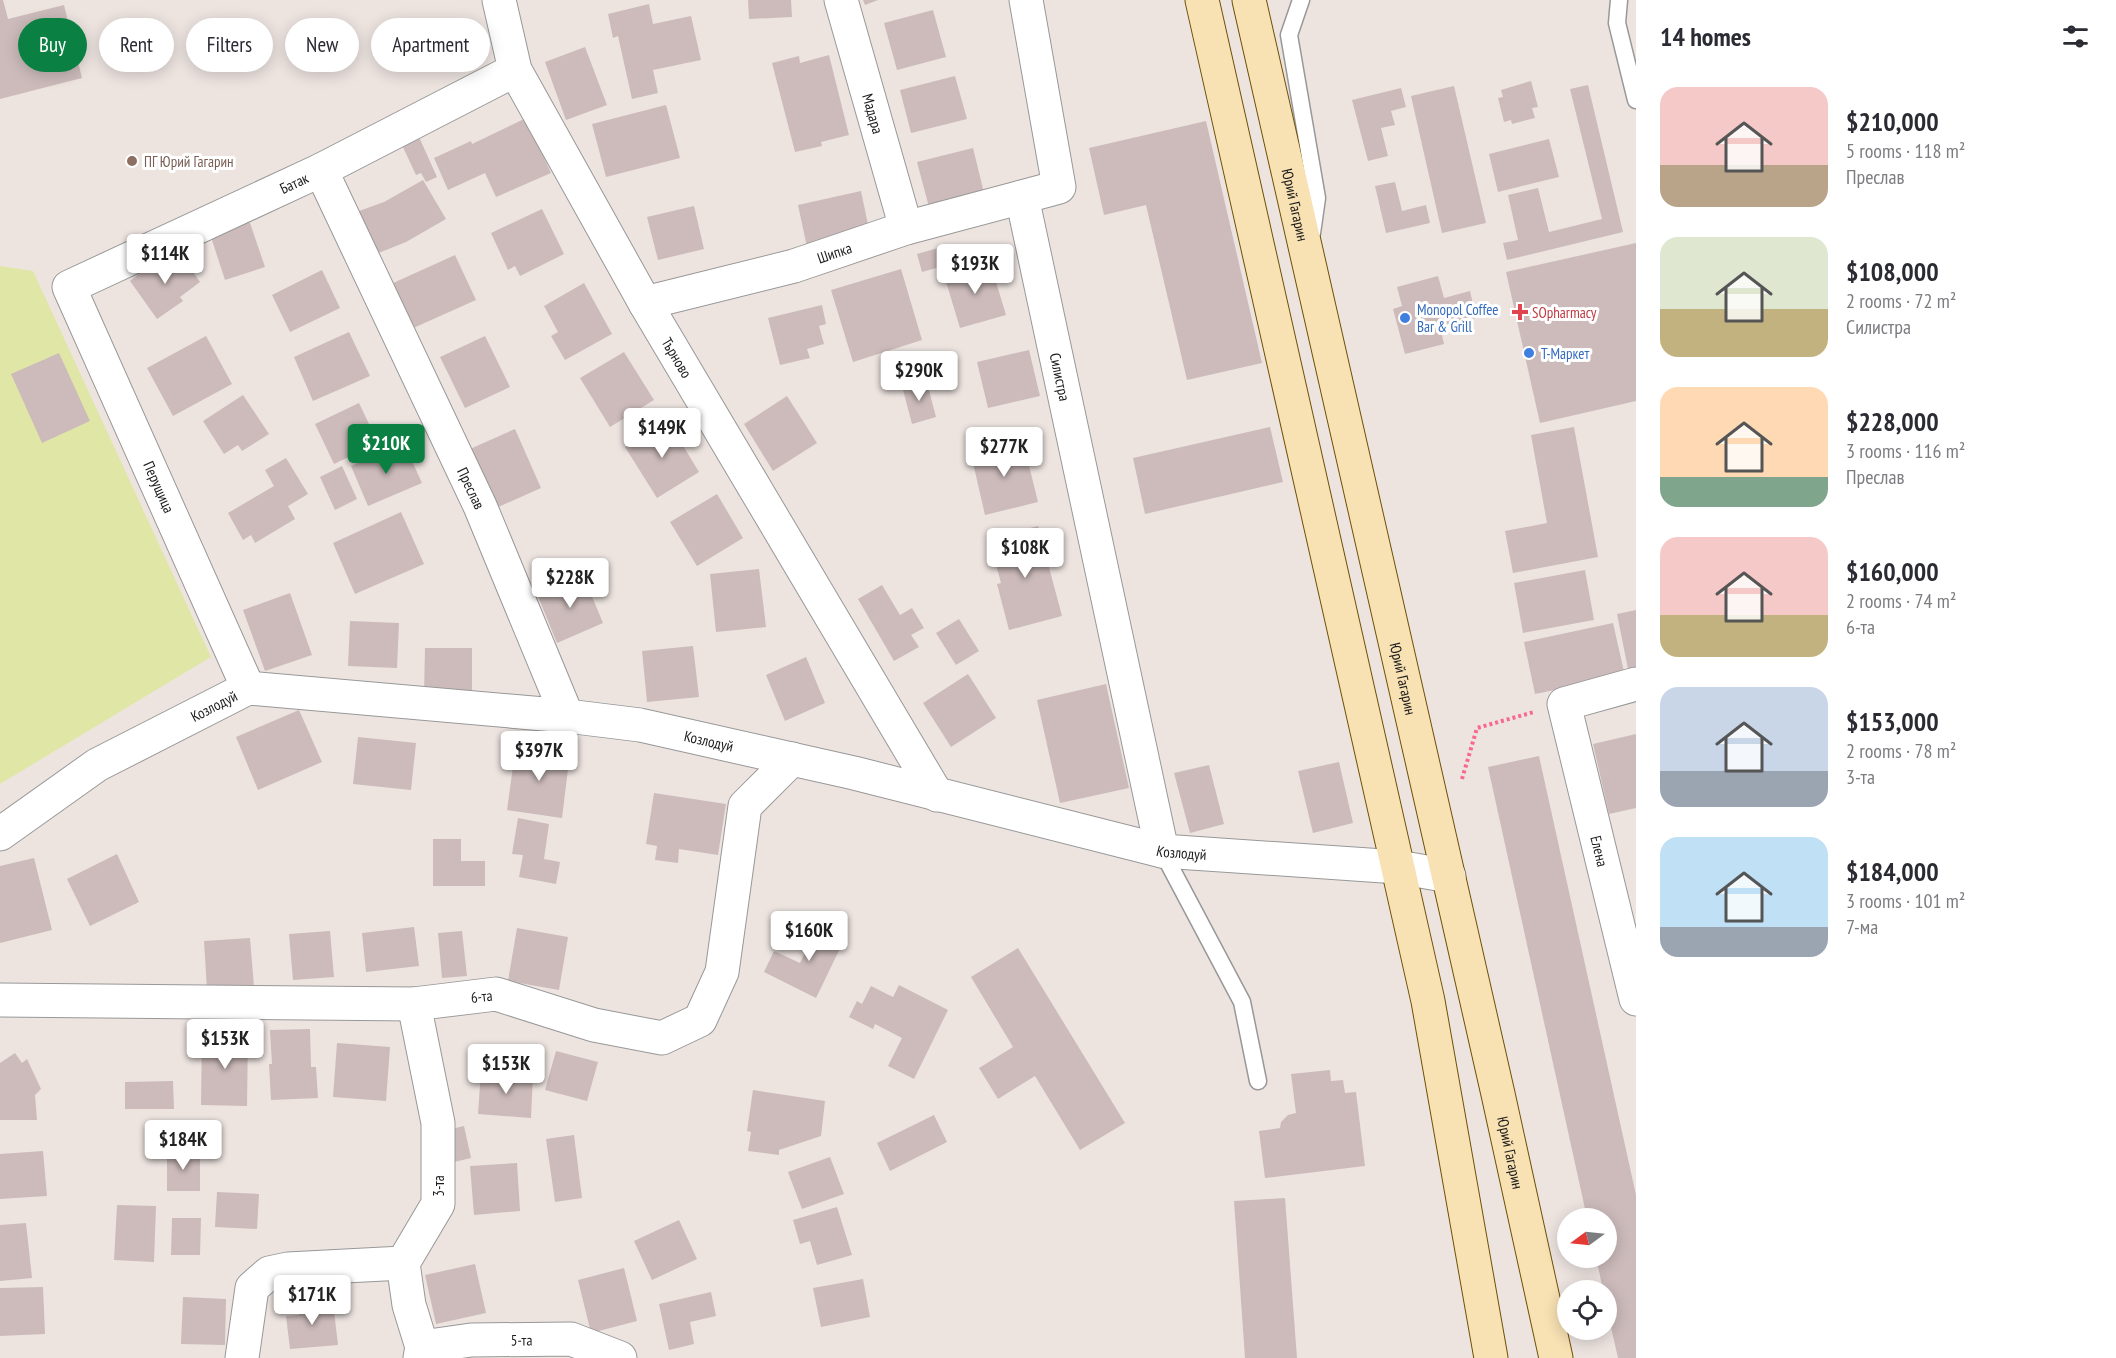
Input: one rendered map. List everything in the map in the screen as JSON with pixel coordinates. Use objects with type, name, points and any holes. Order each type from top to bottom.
[{"type":"street","name":"Търново","points":[[499,0],[515,70],[645,303],[938,795]]},
{"type":"street","name":"Мадара","points":[[841,0],[906,228]]},
{"type":"street","points":[[1022,197],[1059,188],[1026,0]]},
{"type":"street","points":[[1202,0],[1428,1001],[1491,1358]]},
{"type":"street","name":"Юрий Гагарин","points":[[1249,0],[1449,876],[1556,1358]]},
{"type":"street","name":"Батак","points":[[69,287],[321,170],[515,70]]},
{"type":"street","name":"Преслав","points":[[321,170],[480,506],[567,716]]},
{"type":"street","name":"Шипка","points":[[645,303],[794,266],[906,228],[1022,197]]},
{"type":"street","name":"Силистра","points":[[1022,197],[1162,851]]},
{"type":"street","name":"Перущица","points":[[69,287],[248,688]]},
{"type":"street","points":[[1564,704],[1636,684]]},
{"type":"street","name":"Козлодуй","points":[[0,834],[97,765],[248,688],[567,716],[640,726],[792,759],[1162,851],[1398,867],[1449,876]]},
{"type":"street","name":"Елена","points":[[1564,704],[1636,999]]},
{"type":"street","name":"6-та","points":[[0,1000],[414,1004],[496,994],[594,1025],[662,1038],[700,1020],[722,972],[745,806],[792,759]]},
{"type":"street","name":"3-та","points":[[403,1263],[438,1204],[438,1124],[414,1004]]},
{"type":"street","points":[[242,1358],[252,1288],[269,1273],[288,1269],[403,1263],[409,1305],[421,1352]]},
{"type":"street","name":"5-та","points":[[421,1352],[471,1340],[571,1339],[620,1358]]},
{"type":"lane","points":[[1301,0],[1289,35],[1317,198],[1308,261]]},
{"type":"lane","points":[[1619,0],[1617,23],[1636,100]]},
{"type":"lane","points":[[1162,851],[1242,1002],[1258,1081]]},
{"type":"path","points":[[1429,791],[1460,785],[1477,728],[1564,704]]},
{"type":"green space","points":[[0,266],[33,271],[211,657],[0,784]]},
{"type":"building","points":[[0,0],[3,0],[8,19],[64,5],[67,18],[18,18],[18,72],[81,72],[82,78],[0,99]]},
{"type":"building","points":[[748,0],[791,0],[792,17],[749,19]]},
{"type":"building","points":[[863,0],[878,0],[865,5]]},
{"type":"building","points":[[649,4],[653,24],[691,16],[701,60],[653,70],[658,93],[632,99],[618,36],[613,38],[608,14]]},
{"type":"building","points":[[933,10],[946,57],[897,70],[884,23]]},
{"type":"building","points":[[585,47],[607,105],[566,120],[545,62]]},
{"type":"building","points":[[829,55],[849,135],[821,142],[822,146],[795,152],[772,63],[799,56],[800,63]]},
{"type":"building","points":[[955,76],[967,119],[911,133],[900,90]]},
{"type":"building","points":[[1531,81],[1538,107],[1532,108],[1535,118],[1512,124],[1511,120],[1504,122],[1498,98],[1503,97],[1501,90]]},
{"type":"building","points":[[1588,85],[1623,232],[1507,260],[1503,243],[1518,240],[1508,195],[1538,188],[1549,232],[1602,219],[1570,89]]},
{"type":"building","points":[[1454,86],[1486,223],[1442,233],[1411,96]]},
{"type":"building","points":[[1401,88],[1406,107],[1391,111],[1395,125],[1381,128],[1388,156],[1368,161],[1352,100]]},
{"type":"building","points":[[666,105],[680,158],[606,177],[592,124]]},
{"type":"building","points":[[526,118],[551,173],[496,197],[485,173],[448,190],[434,158],[471,141],[472,144]]},
{"type":"building","points":[[1206,121],[1262,363],[1187,380],[1146,205],[1104,215],[1089,148]]},
{"type":"building","points":[[419,137],[437,177],[426,182],[421,173],[416,175],[402,145]]},
{"type":"building","points":[[1549,139],[1559,177],[1498,192],[1489,154]]},
{"type":"building","points":[[973,148],[985,197],[930,211],[917,162]]},
{"type":"building","points":[[423,180],[446,219],[406,242],[376,254],[359,211],[384,202]]},
{"type":"building","points":[[1395,182],[1402,211],[1426,205],[1430,223],[1386,233],[1375,186]]},
{"type":"building","points":[[861,191],[870,234],[807,247],[798,205]]},
{"type":"building","points":[[694,206],[704,249],[658,260],[647,217]]},
{"type":"building","points":[[542,209],[564,254],[520,276],[515,266],[508,270],[491,233]]},
{"type":"building","points":[[249,220],[265,267],[225,280],[210,234]]},
{"type":"building","points":[[1636,243],[1636,401],[1540,423],[1506,272]]},
{"type":"building","points":[[945,246],[950,264],[922,272],[917,254]]},
{"type":"building","points":[[180,254],[200,282],[180,297],[183,301],[157,319],[130,281],[155,262],[160,269]]},
{"type":"building","points":[[455,255],[476,300],[411,329],[391,284]]},
{"type":"building","points":[[990,262],[1006,315],[960,328],[944,275]]},
{"type":"building","points":[[901,269],[922,340],[853,362],[831,290]]},
{"type":"building","points":[[322,270],[340,308],[290,332],[272,295]]},
{"type":"building","points":[[1438,276],[1444,298],[1470,291],[1476,318],[1440,326],[1444,344],[1405,354],[1393,309],[1402,306],[1397,287]]},
{"type":"building","points":[[584,283],[612,334],[565,360],[551,336],[558,332],[544,306]]},
{"type":"building","points":[[822,305],[826,324],[819,326],[824,344],[807,349],[810,358],[780,365],[768,318]]},
{"type":"building","points":[[349,332],[370,376],[313,401],[294,357]]},
{"type":"building","points":[[206,336],[232,384],[173,416],[147,368]]},
{"type":"building","points":[[485,336],[510,387],[465,408],[440,357]]},
{"type":"building","points":[[1029,350],[1040,396],[988,408],[977,362]]},
{"type":"building","points":[[624,352],[654,400],[610,427],[580,378]]},
{"type":"building","points":[[59,353],[90,421],[42,443],[11,374]]},
{"type":"building","points":[[926,379],[936,417],[912,424],[902,386]]},
{"type":"building","points":[[243,395],[269,434],[242,451],[238,445],[224,454],[203,421]]},
{"type":"building","points":[[787,396],[817,443],[773,471],[744,424]]},
{"type":"building","points":[[359,403],[378,443],[334,464],[315,424]]},
{"type":"building","points":[[668,421],[699,472],[657,498],[625,447]]},
{"type":"building","points":[[1270,427],[1283,482],[1145,514],[1133,458]]},
{"type":"building","points":[[1574,427],[1598,557],[1513,573],[1505,531],[1547,523],[1531,435]]},
{"type":"building","points":[[515,429],[541,488],[496,508],[470,449]]},
{"type":"building","points":[[1023,441],[1038,502],[985,515],[971,454]]},
{"type":"building","points":[[404,443],[422,483],[368,506],[351,466]]},
{"type":"building","points":[[286,458],[308,494],[288,506],[295,519],[255,543],[251,535],[243,540],[228,513],[274,486],[265,470]]},
{"type":"building","points":[[342,466],[357,499],[335,510],[320,477]]},
{"type":"building","points":[[717,494],[743,538],[697,566],[670,522]]},
{"type":"building","points":[[401,512],[424,564],[355,594],[333,543]]},
{"type":"building","points":[[1038,526],[1062,616],[1009,630],[997,584],[1001,583],[989,539]]},
{"type":"building","points":[[759,569],[766,627],[716,632],[710,574]]},
{"type":"building","points":[[1585,570],[1594,620],[1523,633],[1514,583]]},
{"type":"building","points":[[583,575],[603,623],[557,643],[537,594]]},
{"type":"building","points":[[882,585],[900,615],[912,608],[924,628],[911,635],[919,647],[894,661],[858,599]]},
{"type":"building","points":[[290,593],[312,655],[265,671],[243,610]]},
{"type":"building","points":[[1636,610],[1636,667],[1628,669],[1617,614]]},
{"type":"building","points":[[959,619],[979,651],[956,665],[936,633]]},
{"type":"building","points":[[350,621],[399,623],[397,668],[348,666]]},
{"type":"building","points":[[1613,623],[1625,676],[1535,694],[1524,642]]},
{"type":"building","points":[[693,646],[699,697],[647,702],[642,651]]},
{"type":"building","points":[[425,648],[472,648],[472,694],[424,694]]},
{"type":"building","points":[[806,657],[825,703],[785,721],[766,675]]},
{"type":"building","points":[[968,674],[996,718],[951,747],[923,703]]},
{"type":"building","points":[[1106,684],[1129,788],[1060,803],[1037,700]]},
{"type":"building","points":[[299,710],[322,762],[258,790],[236,737]]},
{"type":"building","points":[[1636,734],[1636,808],[1609,814],[1593,744]]},
{"type":"building","points":[[358,737],[416,743],[411,790],[353,784]]},
{"type":"building","points":[[516,745],[570,753],[562,818],[507,810]]},
{"type":"building","points":[[1539,756],[1636,1195],[1636,1358],[1618,1358],[1614,1340],[1617,1340],[1617,1280],[1601,1280],[1598,1268],[1617,1268],[1617,1208],[1585,1208],[1488,767]]},
{"type":"building","points":[[1339,762],[1353,823],[1313,833],[1298,771]]},
{"type":"building","points":[[1209,765],[1224,824],[1190,833],[1174,773]]},
{"type":"building","points":[[654,793],[726,804],[718,855],[679,849],[678,863],[655,860],[657,846],[646,844]]},
{"type":"building","points":[[518,818],[549,824],[544,859],[560,862],[556,884],[519,877],[523,855],[512,854]]},
{"type":"building","points":[[433,839],[461,839],[461,861],[485,861],[485,886],[433,886]]},
{"type":"building","points":[[117,854],[139,902],[90,926],[67,879]]},
{"type":"building","points":[[34,858],[52,930],[0,943],[0,866]]},
{"type":"building","points":[[819,923],[846,936],[816,998],[764,972],[774,951],[800,963]]},
{"type":"building","points":[[414,927],[419,966],[366,972],[362,933]]},
{"type":"building","points":[[517,928],[568,937],[559,990],[508,981]]},
{"type":"building","points":[[330,931],[334,977],[293,980],[289,934]]},
{"type":"building","points":[[462,931],[467,976],[442,978],[438,933]]},
{"type":"building","points":[[250,938],[254,987],[207,990],[204,941]]},
{"type":"building","points":[[1018,948],[1125,1123],[1080,1150],[1035,1076],[998,1099],[979,1068],[1013,1047],[971,977]]},
{"type":"building","points":[[899,985],[948,1010],[914,1079],[888,1066],[902,1038],[875,1024],[873,1029],[849,1017],[857,1001],[862,1004],[871,986],[893,997]]},
{"type":"building","points":[[310,1029],[311,1067],[316,1067],[318,1098],[271,1100],[270,1030]]},
{"type":"building","points":[[202,1035],[248,1035],[247,1106],[201,1105]]},
{"type":"building","points":[[337,1043],[390,1047],[386,1101],[333,1097]]},
{"type":"building","points":[[556,1051],[598,1062],[587,1101],[545,1090]]},
{"type":"building","points":[[15,1053],[22,1063],[27,1059],[41,1089],[35,1095],[37,1120],[0,1120],[0,1063]]},
{"type":"building","points":[[1330,1070],[1331,1081],[1343,1080],[1345,1093],[1356,1092],[1365,1166],[1265,1178],[1259,1131],[1280,1128],[1281,1122],[1288,1115],[1296,1113],[1291,1074]]},
{"type":"building","points":[[481,1071],[533,1075],[531,1118],[478,1114]]},
{"type":"building","points":[[173,1081],[174,1109],[125,1109],[125,1082]]},
{"type":"building","points":[[753,1090],[825,1101],[821,1136],[779,1150],[779,1155],[748,1151],[751,1132],[747,1131]]},
{"type":"building","points":[[934,1115],[947,1142],[890,1171],[877,1143]]},
{"type":"building","points":[[464,1126],[471,1158],[454,1162],[447,1130]]},
{"type":"building","points":[[574,1135],[582,1198],[555,1202],[546,1139]]},
{"type":"building","points":[[43,1151],[47,1196],[0,1199],[0,1154]]},
{"type":"building","points":[[167,1152],[200,1152],[200,1191],[167,1191]]},
{"type":"building","points":[[830,1157],[844,1194],[802,1209],[788,1172]]},
{"type":"building","points":[[517,1163],[520,1211],[474,1215],[470,1166]]},
{"type":"building","points":[[217,1192],[259,1194],[257,1229],[215,1227]]},
{"type":"building","points":[[1285,1198],[1297,1358],[1245,1358],[1234,1201]]},
{"type":"building","points":[[117,1205],[156,1206],[154,1262],[114,1260]]},
{"type":"building","points":[[837,1207],[852,1255],[817,1265],[810,1241],[800,1244],[793,1220]]},
{"type":"building","points":[[172,1218],[201,1218],[200,1255],[171,1255]]},
{"type":"building","points":[[679,1220],[697,1259],[652,1280],[634,1241]]},
{"type":"building","points":[[26,1223],[32,1278],[0,1281],[0,1225]]},
{"type":"building","points":[[475,1264],[486,1313],[436,1324],[425,1275]]},
{"type":"building","points":[[624,1268],[637,1321],[591,1333],[578,1280]]},
{"type":"building","points":[[863,1279],[870,1317],[821,1327],[813,1288]]},
{"type":"building","points":[[43,1287],[45,1334],[0,1336],[0,1288]]},
{"type":"building","points":[[711,1292],[716,1316],[690,1322],[694,1344],[669,1350],[659,1304]]},
{"type":"building","points":[[318,1294],[319,1312],[334,1311],[338,1345],[290,1349],[286,1316],[299,1315],[298,1297]]},
{"type":"building","points":[[183,1297],[226,1299],[225,1345],[181,1344]]},
{"type":"place","name":"ПГ Юрий Гагарин","points":[[132,161]]},
{"type":"place","name":"SOpharmacy","points":[[1520,312]]},
{"type":"place","name":"Monopol Coffee Bar & Grill","points":[[1405,318]]},
{"type":"place","name":"Т-Маркет","points":[[1529,353]]}]
